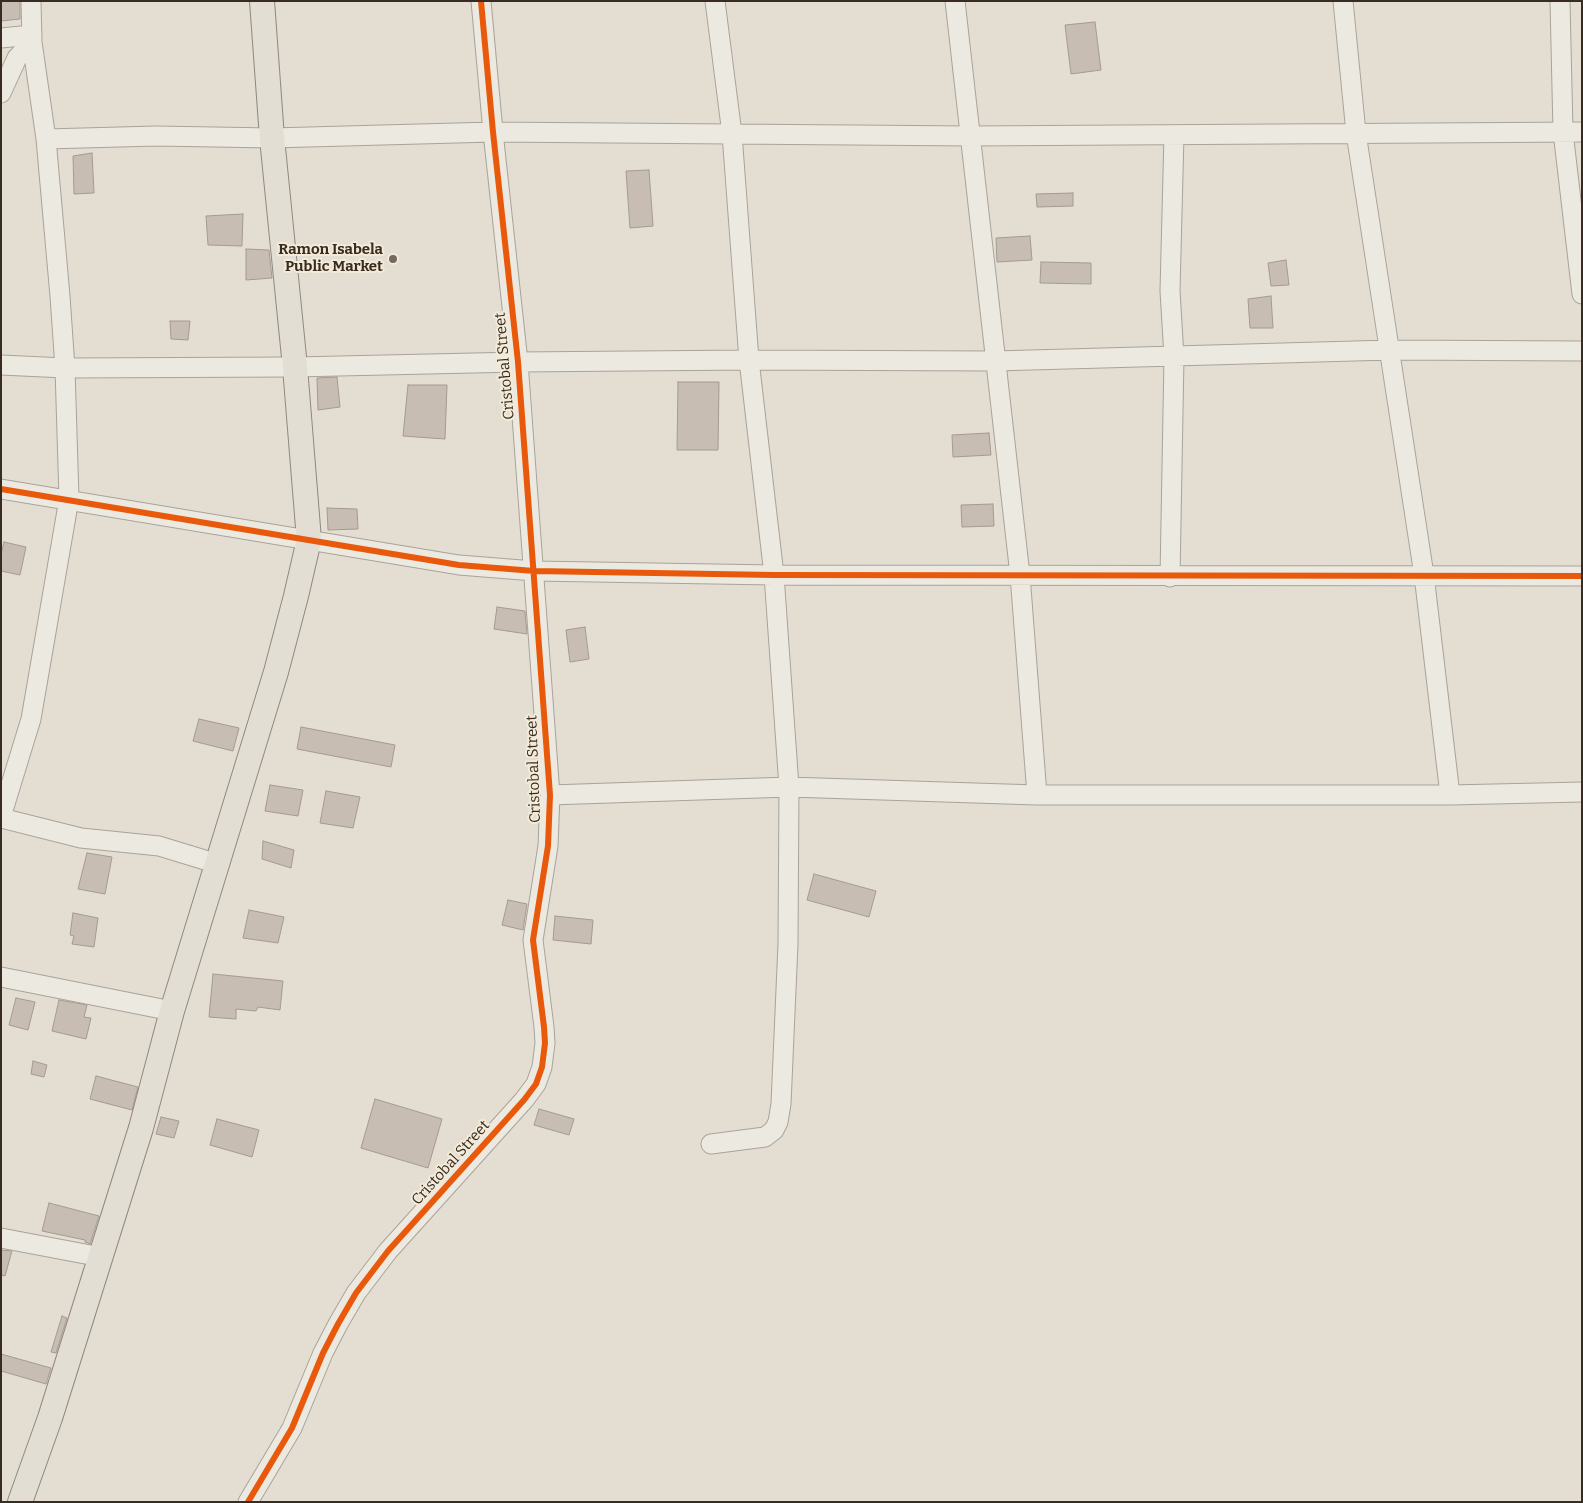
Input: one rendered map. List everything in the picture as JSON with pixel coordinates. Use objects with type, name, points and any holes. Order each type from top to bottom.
[{"type":"main road","points":[[20,1502],[50,1418],[141,1128],[172,1012],[276,672],[309,540],[295,368],[272,138],[262,1]]},
{"type":"street","points":[[31,1],[32,39],[46,139],[65,368],[69,499],[31,719],[1,817],[81,838],[159,846],[218,864]]},
{"type":"street","name":"Cristobal Street","points":[[248,1502],[292,1428],[314,1379],[323,1353],[356,1293],[388,1251],[524,1100],[536,1084],[542,1067],[545,1043],[541,995],[533,940],[548,846],[550,794],[518,362],[481,1]]},
{"type":"street","points":[[711,1144],[765,1137],[774,1130],[778,1122],[781,1104],[788,944],[789,786],[774,575],[749,360],[732,134],[715,1]]},
{"type":"street","points":[[955,1],[1020,575],[1037,795]]},
{"type":"street","points":[[1343,1],[1356,133],[1424,575],[1450,795]]},
{"type":"street","points":[[1560,1],[1563,132],[1582,294]]},
{"type":"street","points":[[1,38],[32,39]]},
{"type":"street","points":[[1,92],[17,58],[32,39]]},
{"type":"street","points":[[46,139],[156,136],[272,138],[493,132],[971,136],[1582,132]]},
{"type":"street","points":[[1170,577],[1174,357],[1170,290],[1174,135]]},
{"type":"street","points":[[1,365],[65,368],[295,368],[518,362],[749,360],[995,361],[1390,350],[1582,351]]},
{"type":"street","points":[[1,489],[459,565],[534,571],[774,575],[1170,577],[1582,576]]},
{"type":"street","points":[[550,794],[789,786],[1037,795],[1450,795],[1582,792]]},
{"type":"street","points":[[1,977],[172,1012]]},
{"type":"street","points":[[1,1238],[101,1257]]},
{"type":"building","points":[[1,1],[20,1],[20,19],[1,21]]},
{"type":"building","points":[[1095,22],[1101,70],[1071,74],[1065,25]]},
{"type":"building","points":[[92,153],[94,193],[74,194],[73,156]]},
{"type":"building","points":[[649,170],[653,226],[630,228],[626,171]]},
{"type":"building","points":[[1073,193],[1073,206],[1037,207],[1036,194]]},
{"type":"building","points":[[243,214],[242,246],[208,245],[206,216]]},
{"type":"building","points":[[1030,236],[1032,260],[997,262],[996,238]]},
{"type":"building","points":[[246,249],[269,250],[272,278],[246,280]]},
{"type":"building","points":[[1286,260],[1289,285],[1271,286],[1268,263]]},
{"type":"building","points":[[1041,262],[1091,263],[1091,284],[1040,283]]},
{"type":"building","points":[[1271,296],[1273,328],[1250,328],[1248,299]]},
{"type":"building","points":[[170,321],[190,321],[188,340],[171,339]]},
{"type":"building","points":[[337,377],[340,407],[318,410],[317,378]]},
{"type":"building","points":[[678,382],[719,382],[718,450],[677,450]]},
{"type":"building","points":[[408,385],[447,385],[445,439],[403,436]]},
{"type":"building","points":[[989,433],[991,455],[953,457],[952,435]]},
{"type":"building","points":[[993,504],[994,526],[962,527],[961,505]]},
{"type":"building","points":[[327,508],[357,509],[358,529],[328,530]]},
{"type":"building","points":[[4,542],[26,547],[20,575],[1,571],[1,554]]},
{"type":"building","points":[[497,607],[525,611],[527,634],[494,629]]},
{"type":"building","points":[[585,627],[589,659],[570,662],[566,630]]},
{"type":"building","points":[[199,719],[239,728],[233,751],[193,741]]},
{"type":"building","points":[[301,727],[395,745],[391,767],[297,749]]},
{"type":"building","points":[[270,785],[303,790],[298,816],[265,811]]},
{"type":"building","points":[[326,791],[360,797],[353,828],[320,823]]},
{"type":"building","points":[[263,841],[294,850],[291,868],[262,859]]},
{"type":"building","points":[[87,853],[112,857],[105,894],[78,889]]},
{"type":"building","points":[[814,874],[876,891],[869,917],[807,900]]},
{"type":"building","points":[[508,900],[527,904],[523,930],[502,925]]},
{"type":"building","points":[[249,910],[284,917],[278,943],[243,938]]},
{"type":"building","points":[[73,913],[98,918],[94,947],[72,944],[74,936],[70,935]]},
{"type":"building","points":[[555,916],[593,920],[591,944],[553,940]]},
{"type":"building","points":[[213,974],[283,981],[280,1010],[258,1007],[256,1011],[236,1009],[236,1019],[209,1017]]},
{"type":"building","points":[[16,998],[35,1002],[28,1030],[9,1025]]},
{"type":"building","points":[[59,1000],[87,1005],[84,1017],[91,1018],[86,1039],[52,1031]]},
{"type":"building","points":[[33,1061],[47,1065],[44,1077],[31,1074]]},
{"type":"building","points":[[96,1076],[138,1087],[132,1110],[90,1099]]},
{"type":"building","points":[[375,1099],[442,1119],[428,1168],[361,1148]]},
{"type":"building","points":[[539,1109],[574,1119],[569,1135],[534,1125]]},
{"type":"building","points":[[161,1117],[179,1121],[174,1138],[156,1134]]},
{"type":"building","points":[[217,1119],[259,1130],[252,1157],[210,1145]]},
{"type":"building","points":[[49,1203],[99,1216],[90,1244],[85,1242],[85,1240],[42,1231]]},
{"type":"building","points":[[1,1250],[12,1251],[5,1276],[1,1275]]},
{"type":"building","points":[[62,1316],[67,1318],[56,1353],[51,1352]]},
{"type":"building","points":[[1,1354],[51,1368],[46,1384],[1,1371]]},
{"type":"cycle path","points":[[248,1502],[292,1428],[323,1353],[356,1293],[388,1251],[524,1100],[536,1084],[542,1067],[545,1043],[544,1027],[533,940],[548,846],[550,795],[518,362],[481,1]]},
{"type":"cycle path","points":[[1,489],[459,565],[534,571],[774,575],[1582,576]]},
{"type":"place","name":"Ramon Isabela Public Market","points":[[393,259]]}]
